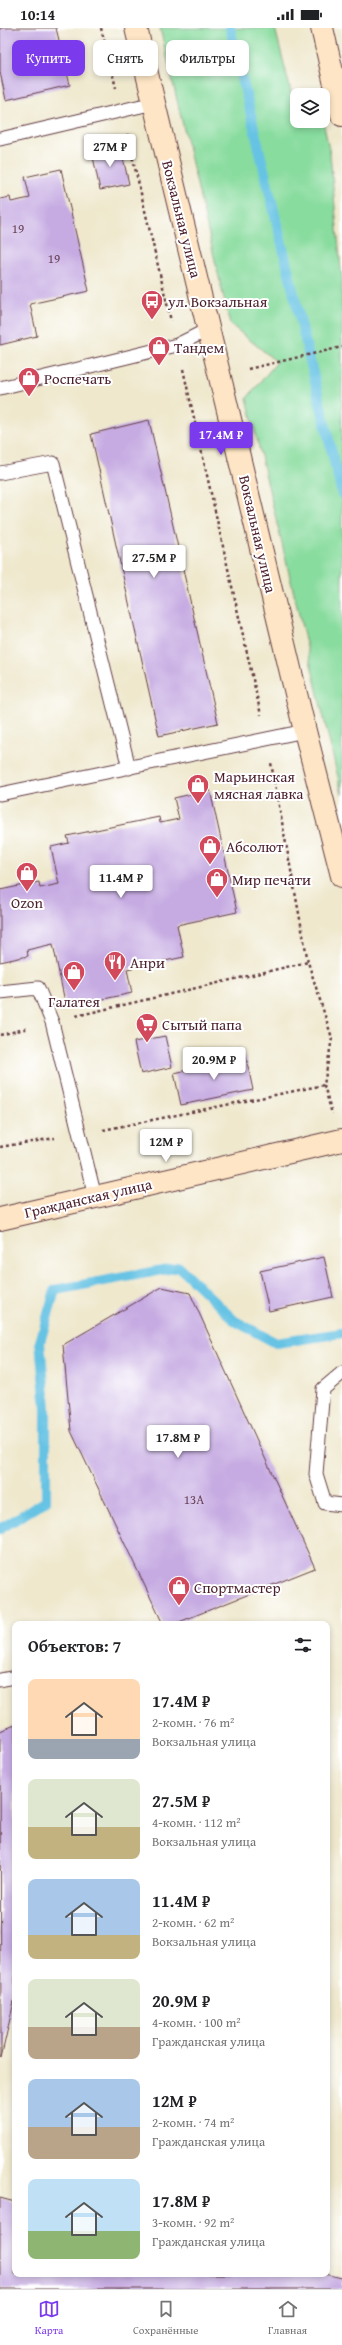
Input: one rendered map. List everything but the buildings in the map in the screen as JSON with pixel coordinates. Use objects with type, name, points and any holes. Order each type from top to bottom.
[{"type":"street","name":"Вокзальная улица","points":[[136,28],[305,731],[342,876]]},
{"type":"street","points":[[322,28],[338,80],[342,115]]},
{"type":"street","name":"Гражданская улица","points":[[0,1219],[341,1140]]},
{"type":"lane","points":[[0,139],[154,103]]},
{"type":"lane","points":[[0,388],[177,345],[209,330]]},
{"type":"lane","points":[[0,473],[53,463],[129,768]]},
{"type":"lane","points":[[0,794],[305,731]]},
{"type":"lane","points":[[0,992],[38,988],[52,1022],[96,1196]]},
{"type":"lane","points":[[342,1373],[323,1389],[316,1474],[325,1503],[342,1505]]},
{"type":"lane","points":[[0,1680],[12,1678]]},
{"type":"path","points":[[0,1147],[175,1117],[324,1085],[332,1038],[308,962],[267,740],[177,345],[101,28]]},
{"type":"path","points":[[277,362],[342,347]]},
{"type":"path","points":[[0,1035],[308,962]]},
{"type":"green space","points":[[160,28],[275,28],[290,88],[290,128],[324,128],[330,154],[342,280],[342,794],[247,398],[277,362],[230,324],[171,76],[249,76],[249,40],[166,40],[166,53]]},
{"type":"waterway","points":[[230,28],[342,494]]},
{"type":"waterway","points":[[0,1529],[46,1501],[46,1408],[40,1342],[55,1290],[179,1267],[235,1321],[276,1343],[342,1333]]},
{"type":"place","name":"ул. Вокзальная","points":[[152,320]]},
{"type":"place","name":"Тандем","points":[[159,366]]},
{"type":"place","name":"Роспечать","points":[[29,398]]},
{"type":"place","name":"Марьинская мясная лавка","points":[[198,804]]},
{"type":"place","name":"Абсолют","points":[[210,866]]},
{"type":"place","name":"Ozon","points":[[27,892]]},
{"type":"place","name":"Мир печати","points":[[217,898]]},
{"type":"place","name":"Анри","points":[[115,982]]},
{"type":"place","name":"Галатея","points":[[74,992]]},
{"type":"place","name":"Сытый папа","points":[[147,1044]]},
{"type":"place","name":"Спортмастер","points":[[179,1606]]}]
